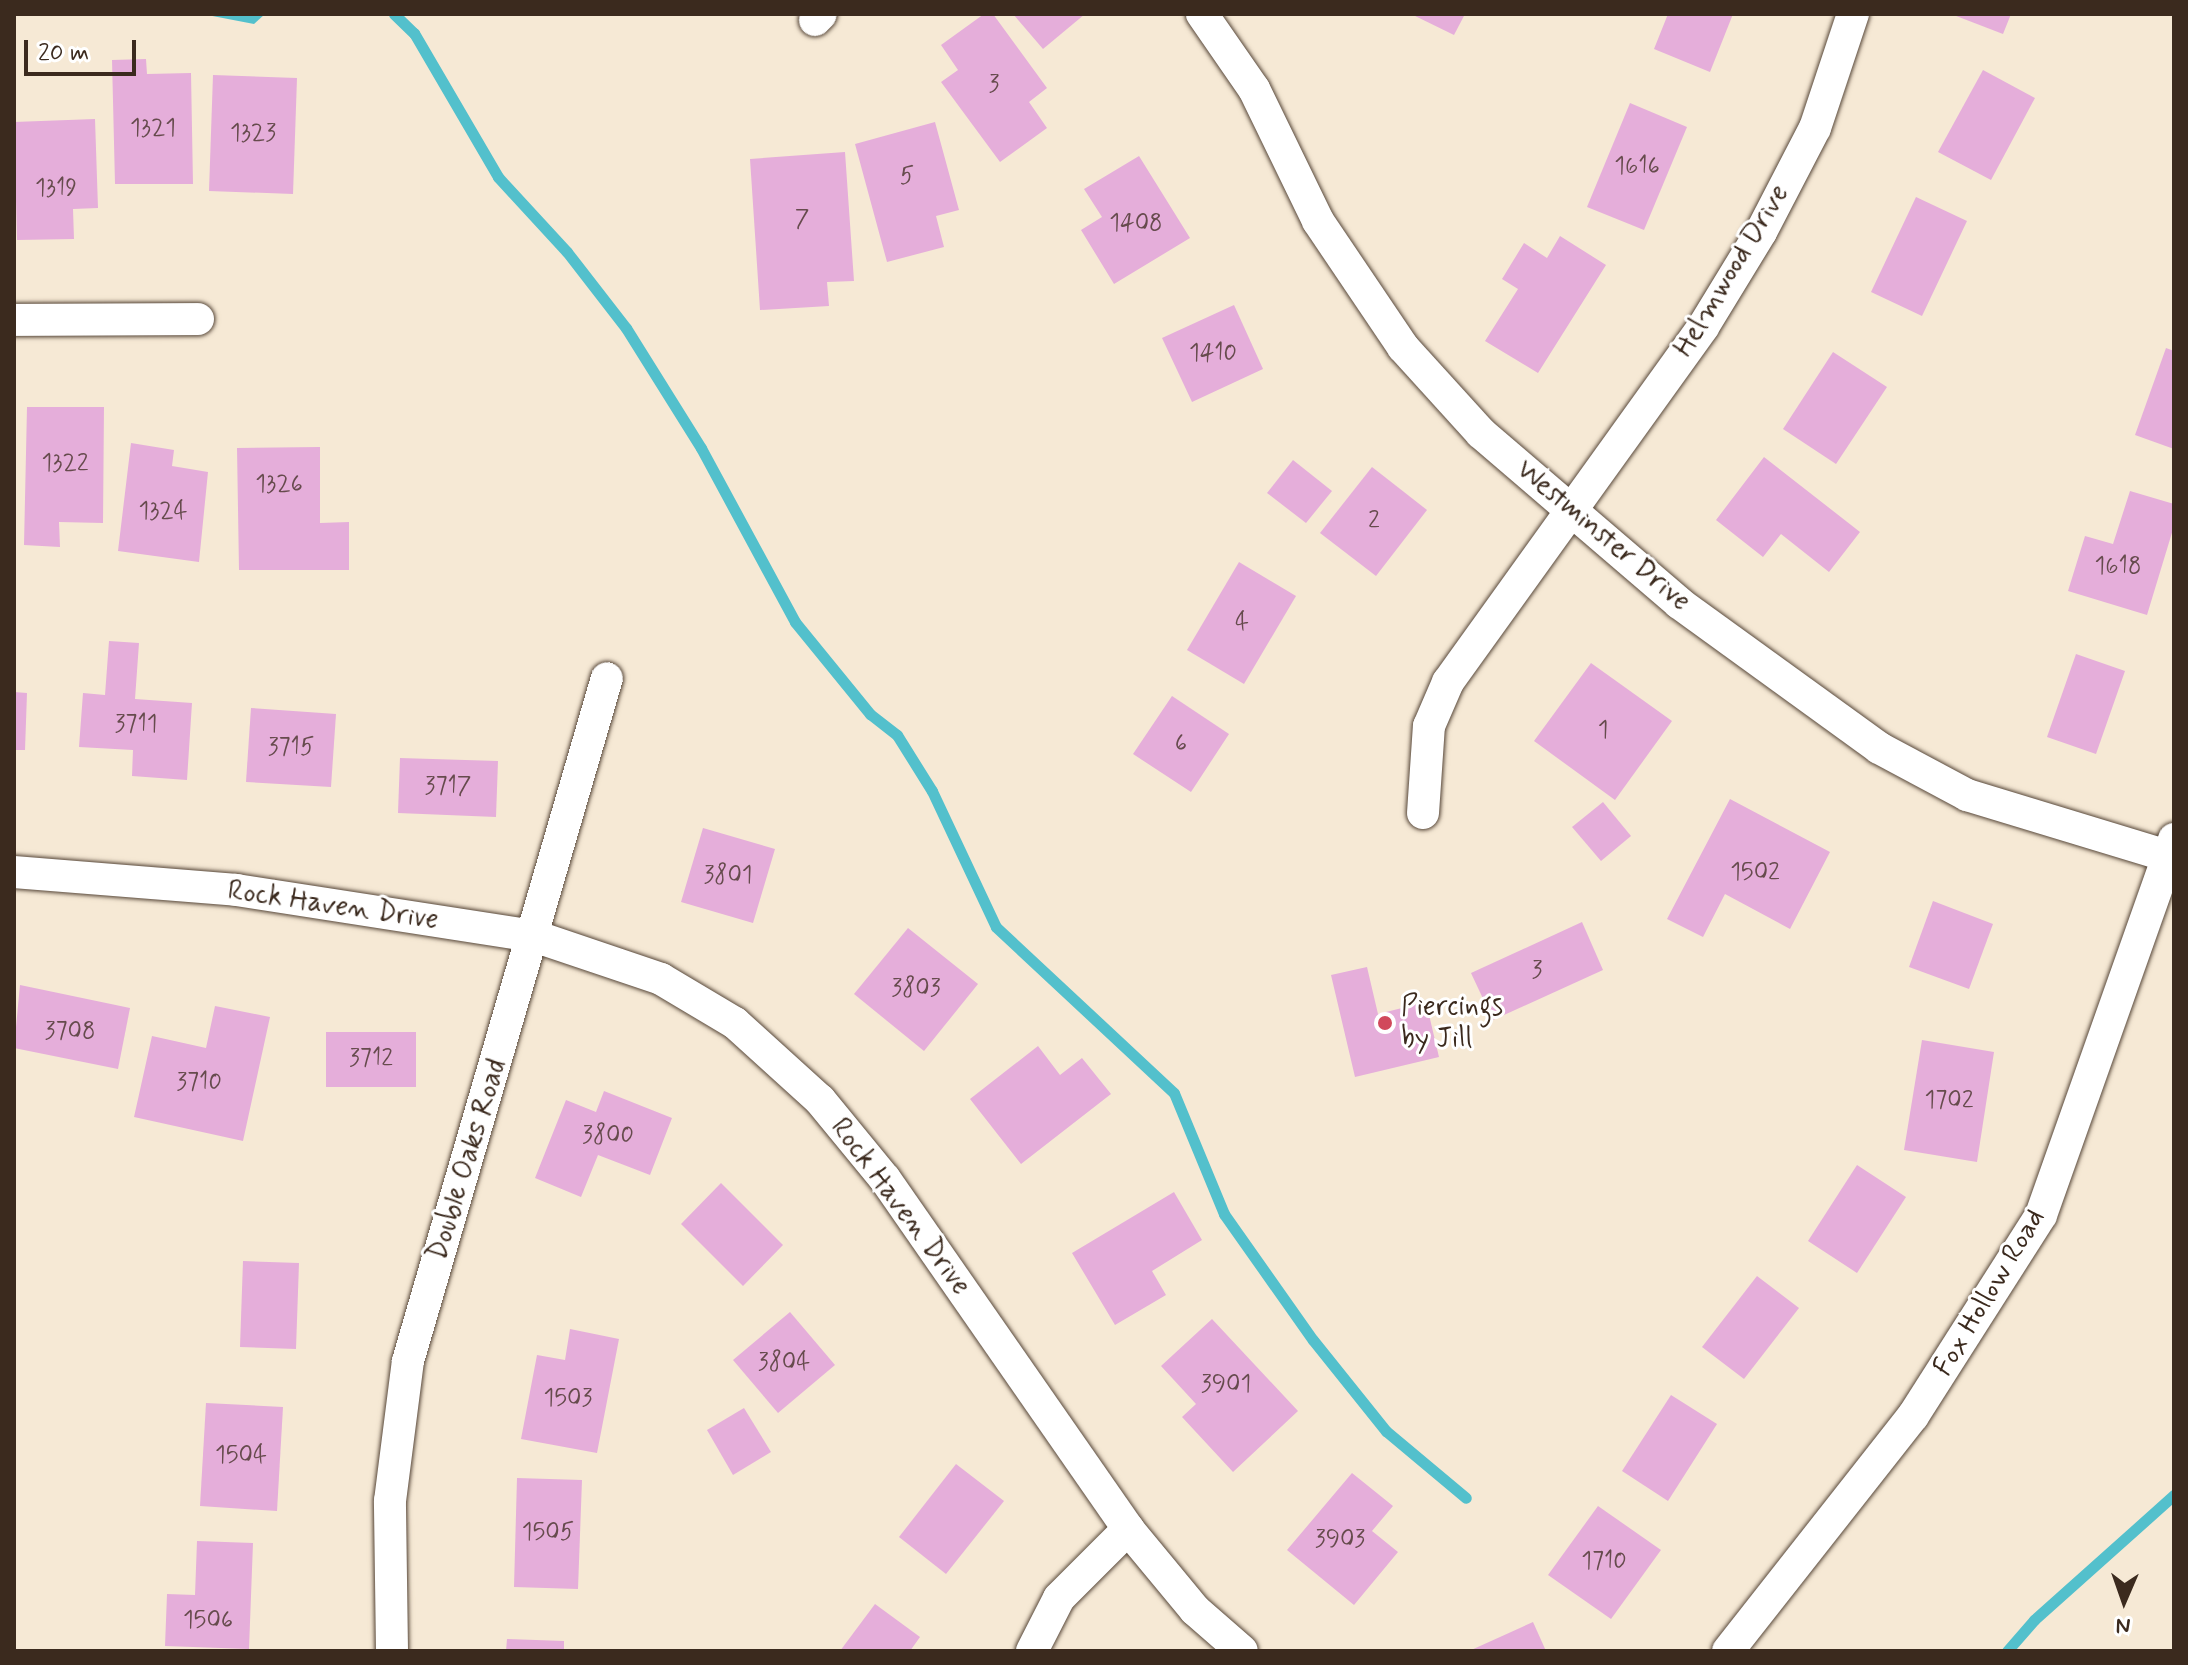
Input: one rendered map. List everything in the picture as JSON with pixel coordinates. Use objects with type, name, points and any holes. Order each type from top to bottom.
[{"type":"street","name":"Westminster Drive","points":[[1202,14],[1254,89],[1318,221],[1403,347],[1481,433],[1572,507],[1679,603],[1879,748],[1967,795],[2172,851]]},
{"type":"street","name":"Helmwood Drive","points":[[1423,813],[1429,726],[1448,682],[1703,327],[1761,232],[1815,128],[1853,14]]},
{"type":"street","points":[[14,320],[198,319]]},
{"type":"street","name":"Double Oaks Road","points":[[392,1651],[390,1501],[408,1361],[607,678]]},
{"type":"street","name":"Fox Hollow Road","points":[[1728,1651],[1913,1416],[2041,1215],[2172,851]]},
{"type":"street","name":"Rock Haven Drive","points":[[14,872],[236,890],[534,936],[661,979],[735,1023],[820,1100],[885,1179],[1128,1529],[1195,1610],[1242,1651]]},
{"type":"street","points":[[1032,1651],[1059,1598],[1128,1529]]},
{"type":"water","points":[[202,14],[265,14],[254,24]]},
{"type":"building","points":[[984,14],[993,14],[1047,88],[1029,102],[1047,128],[1000,162],[941,82],[958,70],[941,45]]},
{"type":"building","points":[[1013,14],[1085,14],[1043,49]]},
{"type":"building","points":[[1411,14],[1465,14],[1454,35]]},
{"type":"building","points":[[1668,14],[1733,14],[1710,72],[1654,49]]},
{"type":"building","points":[[1951,14],[2011,14],[2003,34]]},
{"type":"building","points":[[146,59],[147,74],[191,73],[193,184],[115,184],[112,60]]},
{"type":"building","points":[[1983,70],[2035,98],[1991,180],[1938,152]]},
{"type":"building","points":[[213,75],[297,78],[293,194],[209,191]]},
{"type":"building","points":[[1630,103],[1687,127],[1644,230],[1587,207]]},
{"type":"building","points":[[95,119],[98,208],[73,209],[74,239],[17,240],[14,122]]},
{"type":"building","points":[[935,122],[959,210],[936,216],[944,247],[887,262],[855,144]]},
{"type":"building","points":[[845,152],[854,281],[827,282],[829,306],[760,310],[750,159]]},
{"type":"building","points":[[1139,156],[1190,238],[1114,284],[1081,230],[1102,217],[1084,189]]},
{"type":"building","points":[[1916,197],[1967,221],[1922,316],[1871,292]]},
{"type":"building","points":[[1560,236],[1606,265],[1538,373],[1485,341],[1518,289],[1502,279],[1524,243],[1547,258]]},
{"type":"building","points":[[1234,305],[1263,369],[1192,402],[1162,338]]},
{"type":"building","points":[[2166,348],[2174,351],[2174,449],[2135,435]]},
{"type":"building","points":[[1833,352],[1887,387],[1836,464],[1783,429]]},
{"type":"building","points":[[27,407],[104,407],[103,523],[59,522],[60,547],[24,545]]},
{"type":"building","points":[[131,443],[174,450],[172,466],[208,472],[199,562],[118,551]]},
{"type":"building","points":[[320,447],[320,523],[349,522],[349,570],[239,570],[237,448]]},
{"type":"building","points":[[1764,457],[1860,532],[1829,572],[1781,534],[1763,557],[1716,520]]},
{"type":"building","points":[[1293,460],[1332,491],[1306,523],[1267,493]]},
{"type":"building","points":[[1372,467],[1427,510],[1376,576],[1320,533]]},
{"type":"building","points":[[2130,491],[2174,504],[2174,526],[2147,615],[2068,591],[2085,536],[2113,544]]},
{"type":"building","points":[[1239,562],[1296,596],[1244,684],[1187,650]]},
{"type":"building","points":[[109,641],[139,643],[135,699],[192,703],[187,780],[132,776],[133,750],[79,747],[83,693],[105,695]]},
{"type":"building","points":[[2076,654],[2125,671],[2096,754],[2047,737]]},
{"type":"building","points":[[1591,663],[1672,721],[1615,800],[1534,741]]},
{"type":"building","points":[[14,692],[27,693],[25,750],[14,750]]},
{"type":"building","points":[[1172,696],[1229,734],[1191,792],[1133,754]]},
{"type":"building","points":[[251,708],[336,714],[331,787],[246,782]]},
{"type":"building","points":[[400,758],[498,761],[496,817],[398,813]]},
{"type":"building","points":[[1730,799],[1830,852],[1790,929],[1725,894],[1703,937],[1667,919]]},
{"type":"building","points":[[1603,802],[1631,836],[1601,861],[1572,827]]},
{"type":"building","points":[[703,828],[775,849],[753,923],[681,902]]},
{"type":"building","points":[[1933,901],[1993,924],[1969,989],[1909,967]]},
{"type":"building","points":[[1582,922],[1603,970],[1493,1020],[1471,973]]},
{"type":"building","points":[[908,928],[978,984],[924,1051],[854,994]]},
{"type":"building","points":[[1367,967],[1378,1014],[1426,1002],[1439,1057],[1355,1077],[1331,975]]},
{"type":"building","points":[[20,985],[130,1008],[118,1069],[14,1048]]},
{"type":"building","points":[[215,1006],[270,1017],[243,1141],[134,1117],[152,1036],[206,1048]]},
{"type":"building","points":[[326,1032],[416,1032],[416,1087],[326,1087]]},
{"type":"building","points":[[1922,1040],[1994,1052],[1977,1162],[1904,1150]]},
{"type":"building","points":[[1038,1046],[1060,1075],[1082,1058],[1111,1094],[1021,1164],[970,1099]]},
{"type":"building","points":[[604,1091],[672,1118],[650,1175],[598,1155],[581,1197],[535,1178],[566,1100],[596,1112]]},
{"type":"building","points":[[1857,1165],[1906,1197],[1857,1273],[1808,1241]]},
{"type":"building","points":[[721,1183],[783,1245],[743,1286],[681,1224]]},
{"type":"building","points":[[1174,1192],[1202,1240],[1152,1271],[1166,1295],[1115,1325],[1072,1253]]},
{"type":"building","points":[[243,1261],[299,1263],[296,1349],[240,1347]]},
{"type":"building","points":[[1757,1276],[1799,1308],[1744,1379],[1702,1347]]},
{"type":"building","points":[[790,1312],[835,1365],[778,1413],[733,1360]]},
{"type":"building","points":[[1212,1319],[1298,1411],[1233,1472],[1182,1417],[1196,1404],[1161,1366]]},
{"type":"building","points":[[570,1329],[619,1339],[597,1453],[521,1439],[537,1355],[565,1360]]},
{"type":"building","points":[[1671,1395],[1717,1424],[1668,1501],[1622,1471]]},
{"type":"building","points":[[206,1403],[283,1407],[277,1511],[200,1506]]},
{"type":"building","points":[[744,1408],[771,1452],[733,1475],[707,1430]]},
{"type":"building","points":[[956,1464],[1004,1501],[946,1574],[899,1537]]},
{"type":"building","points":[[1352,1473],[1393,1506],[1372,1531],[1398,1552],[1354,1605],[1287,1550]]},
{"type":"building","points":[[517,1478],[582,1480],[578,1589],[514,1587]]},
{"type":"building","points":[[1598,1506],[1661,1550],[1611,1619],[1548,1575]]},
{"type":"building","points":[[197,1541],[253,1543],[249,1649],[165,1646],[167,1594],[195,1595]]},
{"type":"building","points":[[875,1604],[920,1637],[910,1651],[840,1651]]},
{"type":"building","points":[[1533,1622],[1546,1651],[1469,1651]]},
{"type":"building","points":[[507,1639],[564,1641],[564,1651],[506,1651]]},
{"type":"waterway","points":[[394,14],[414,33],[498,177],[567,252],[626,328],[701,448],[795,622],[870,714],[897,735],[932,791],[996,927],[1174,1093],[1224,1214],[1313,1340],[1386,1431],[1466,1498]]},
{"type":"waterway","points":[[2007,1651],[2034,1620],[2174,1495]]},
{"type":"place","name":"Piercings by Jill","points":[[1385,1023]]}]
